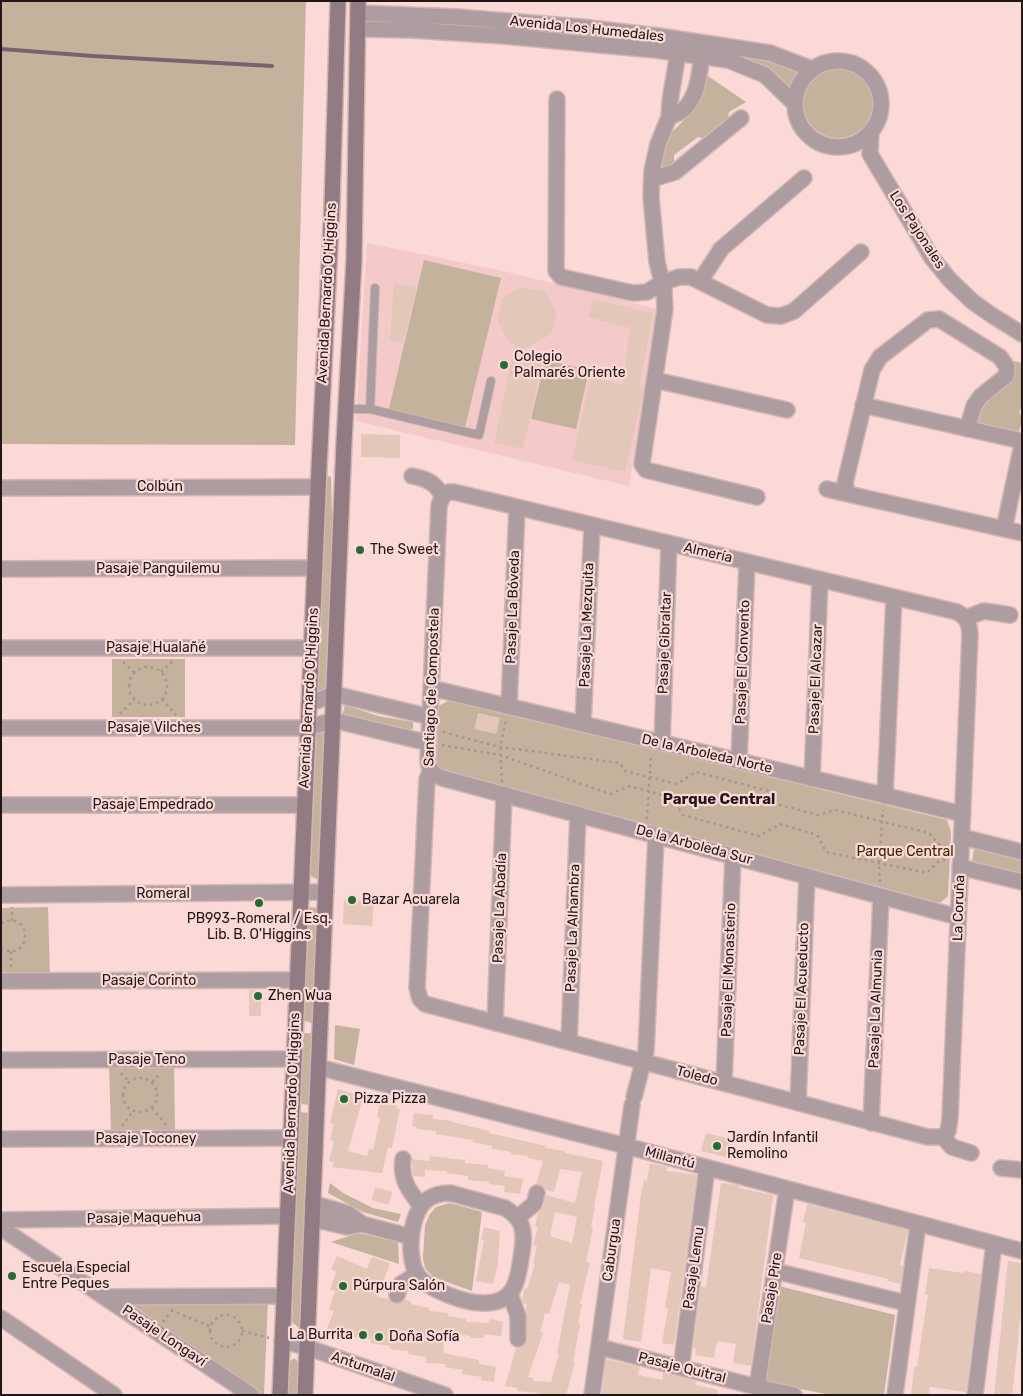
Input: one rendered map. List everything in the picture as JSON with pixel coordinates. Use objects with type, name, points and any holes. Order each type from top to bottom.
[{"type":"main road","name":"Avenida Bernardo O'Higgins","points":[[280,1395],[275,1339],[284,1296],[314,568],[332,205],[338,1]]},
{"type":"main road","name":"Avenida Bernardo O'Higgins","points":[[304,1395],[342,492],[354,260],[358,7]]},
{"type":"main road","points":[[319,468],[335,476],[342,492]]},
{"type":"main road","points":[[295,1023],[306,1026],[320,1037]]},
{"type":"main road","points":[[292,1104],[304,1110],[316,1107]]},
{"type":"street","name":"Avenida Los Humedales","points":[[358,7],[582,27],[658,36],[770,53],[812,69]]},
{"type":"street","name":"Avenida Los Humedales","points":[[358,29],[414,30],[504,36],[678,53],[728,60],[765,75],[795,104]]},
{"type":"street","points":[[678,53],[669,117],[658,144],[652,179],[651,197],[656,254],[665,309],[642,464],[646,470],[757,497]]},
{"type":"street","points":[[669,117],[684,110],[694,94],[702,56]]},
{"type":"street","points":[[835,61],[849,62],[862,68],[872,78],[879,90],[881,104],[879,118],[871,131],[862,140],[848,145],[834,146],[820,143],[808,135],[800,124],[795,110],[795,96],[800,83],[812,69],[821,64],[835,61]]},
{"type":"street","points":[[558,99],[556,271],[561,277],[633,293],[647,292],[662,283],[682,277],[691,277],[701,280],[767,315],[781,316],[794,311],[861,252]]},
{"type":"street","points":[[652,179],[675,172],[741,118]]},
{"type":"street","points":[[848,145],[870,154],[871,131]]},
{"type":"street","name":"Los Pajonales","points":[[870,154],[932,258],[950,280],[973,302],[1022,334]]},
{"type":"street","points":[[701,280],[721,249],[804,178]]},
{"type":"street","points":[[848,494],[845,483],[872,370],[880,357],[928,320],[939,319],[1000,357],[1007,367],[1006,376],[981,396],[974,406],[967,429]]},
{"type":"street","points":[[655,380],[787,410]]},
{"type":"street","points":[[863,405],[1022,443],[1004,529]]},
{"type":"street","points":[[412,476],[434,483],[442,496]]},
{"type":"street","name":"Colbún","points":[[1,488],[318,487]]},
{"type":"street","points":[[826,489],[1022,533]]},
{"type":"street","name":"Almería","points":[[442,496],[449,492],[454,492],[957,612],[966,618]]},
{"type":"street","name":"Santiago de Compostela","points":[[420,999],[417,988],[427,779],[431,770],[428,763],[429,723],[439,505],[442,496]]},
{"type":"street","name":"Pasaje La Bóveda","points":[[509,707],[517,507]]},
{"type":"street","name":"Pasaje La Mezquita","points":[[583,724],[592,525]]},
{"type":"street","name":"Pasaje Gibraltar","points":[[656,742],[669,543]]},
{"type":"street","name":"Pasaje El Convento","points":[[739,761],[747,562]]},
{"type":"street","name":"Pasaje Panguilemu","points":[[1,569],[314,568]]},
{"type":"street","name":"Pasaje El Alcazar","points":[[812,779],[820,579]]},
{"type":"street","points":[[885,796],[894,597]]},
{"type":"street","points":[[966,618],[984,611],[1010,615]]},
{"type":"street","name":"La Coruña","points":[[942,1137],[948,1131],[949,1124],[970,634],[970,626],[966,618]]},
{"type":"street","name":"Pasaje Hualañé","points":[[1,648],[311,648]]},
{"type":"street","name":"De la Arboleda Norte","points":[[431,688],[963,814]]},
{"type":"street","points":[[429,723],[451,693]]},
{"type":"street","points":[[309,704],[334,694],[429,723]]},
{"type":"street","points":[[308,728],[333,720],[429,723]]},
{"type":"street","name":"Pasaje Vilches","points":[[1,728],[308,728]]},
{"type":"street","name":"De la Arboleda Sur","points":[[431,770],[438,776],[958,917]]},
{"type":"street","name":"Pasaje La Abadía","points":[[495,1022],[504,794]]},
{"type":"street","name":"Pasaje Empedrado","points":[[1,805],[304,805]]},
{"type":"street","name":"Pasaje La Alhambra","points":[[568,1042],[578,814]]},
{"type":"street","name":"Caburgua","points":[[592,1395],[633,1101],[646,1050],[651,834]]},
{"type":"street","points":[[961,853],[1022,852]]},
{"type":"street","points":[[961,853],[1022,882]]},
{"type":"street","name":"Pasaje El Monasterio","points":[[724,1083],[733,856]]},
{"type":"street","name":"Pasaje El Acueducto","points":[[798,1103],[807,876]]},
{"type":"street","name":"Romeral","points":[[1,895],[326,892]]},
{"type":"street","name":"Pasaje La Almunia","points":[[871,1122],[880,896]]},
{"type":"street","name":"Pasaje Corinto","points":[[1,981],[297,980]]},
{"type":"street","name":"Toledo","points":[[420,999],[428,1005],[928,1138],[942,1137],[952,1147],[971,1153]]},
{"type":"street","name":"Pasaje Teno","points":[[1,1060],[293,1059]]},
{"type":"street","name":"Millantú","points":[[318,1067],[1022,1251]]},
{"type":"street","name":"Pasaje Toconey","points":[[1,1139],[290,1138]]},
{"type":"street","points":[[402,1159],[404,1180],[410,1192],[421,1206]]},
{"type":"street","name":"Pasaje Lemu","points":[[681,1368],[707,1168]]},
{"type":"street","points":[[1001,1168],[1022,1170]]},
{"type":"street","name":"Pasaje Pire","points":[[757,1387],[787,1189]]},
{"type":"street","points":[[450,1193],[498,1204],[518,1218],[523,1240],[517,1282],[510,1294],[496,1302],[485,1304],[472,1302],[434,1289],[422,1280],[417,1274],[412,1259],[411,1237],[421,1206],[433,1196],[450,1193]]},
{"type":"street","points":[[518,1218],[534,1204],[537,1193]]},
{"type":"street","points":[[312,1203],[349,1214],[362,1224],[411,1237]]},
{"type":"street","name":"Pasaje Maquehua","points":[[1,1220],[287,1216]]},
{"type":"street","points":[[312,1219],[347,1227],[362,1224]]},
{"type":"street","points":[[895,1395],[918,1224]]},
{"type":"street","name":"Pasaje Longaví","points":[[1,1228],[251,1395]]},
{"type":"street","points":[[975,1395],[994,1244]]},
{"type":"street","points":[[775,1271],[906,1303]]},
{"type":"street","points":[[397,1295],[401,1284],[417,1274]]},
{"type":"street","points":[[510,1294],[518,1316],[518,1339]]},
{"type":"street","points":[[106,1298],[284,1296]]},
{"type":"street","points":[[1,1318],[114,1395]]},
{"type":"street","name":"Antumalal","points":[[275,1339],[306,1347],[444,1395]]},
{"type":"street","name":"Pasaje Quitral","points":[[599,1347],[794,1395]]},
{"type":"lane","points":[[370,410],[376,288]]},
{"type":"lane","points":[[346,409],[370,410],[479,435],[492,381]]},
{"type":"path","points":[[151,668],[161,672],[165,677],[167,689],[162,699],[157,703],[145,704],[139,702],[132,694],[130,689],[132,678],[139,670],[151,668]]},
{"type":"path","points":[[504,794],[500,747],[509,707]]},
{"type":"path","points":[[429,723],[500,747],[620,763],[625,771],[677,784],[696,772],[769,791],[780,805],[818,815],[835,810],[929,833],[941,846],[961,853]]},
{"type":"path","points":[[429,723],[500,755],[610,794],[630,786],[649,791],[672,798],[683,815],[759,836],[780,824],[817,835],[826,852],[927,873],[940,860],[961,853]]},
{"type":"path","points":[[651,834],[649,777],[656,742]]},
{"type":"path","points":[[880,896],[879,863],[885,796]]},
{"type":"path","points":[[1,923],[6,921],[17,922],[25,930],[26,935],[24,944],[16,950],[8,951],[1,948]]},
{"type":"path","points":[[141,1078],[152,1082],[158,1092],[158,1098],[152,1108],[142,1113],[133,1111],[127,1106],[124,1102],[123,1090],[130,1081],[141,1078]]},
{"type":"path","points":[[169,1297],[172,1311],[211,1327]]},
{"type":"path","points":[[230,1316],[239,1321],[242,1331],[238,1342],[233,1346],[222,1347],[213,1340],[210,1333],[211,1327],[219,1317],[230,1316]]},
{"type":"path","points":[[242,1331],[275,1339]]},
{"type":"shaded area","name":"Colegio Palmarés Oriente","points":[[367,243],[503,271],[658,309],[629,486],[356,421]]},
{"type":"green space","points":[[1,1],[306,1],[295,445],[1,444]]},
{"type":"green space","points":[[376,21],[552,32],[689,47],[727,52],[764,60],[800,71],[790,88],[765,69],[737,57],[376,23]]},
{"type":"green space","points":[[845,68],[858,74],[867,83],[871,89],[873,103],[871,117],[863,128],[852,136],[831,138],[824,136],[813,128],[805,117],[803,96],[805,89],[813,78],[824,70]]},
{"type":"green space","points":[[704,76],[708,76],[746,102],[729,112],[727,122],[705,139],[698,137],[674,155],[674,166],[658,170],[666,138],[691,113],[697,104]]},
{"type":"green space","points":[[424,260],[501,278],[465,427],[389,409]]},
{"type":"green space","points":[[545,360],[589,370],[576,429],[531,419]]},
{"type":"green space","points":[[1014,361],[1022,363],[1022,409],[1019,411],[1020,429],[1016,435],[980,427],[973,421],[980,404],[1007,383]]},
{"type":"green space","points":[[325,475],[331,477],[333,552],[327,690],[316,697]]},
{"type":"green space","points":[[112,659],[185,659],[185,717],[112,717]]},
{"type":"green space","name":"Parque Central","points":[[450,700],[947,820],[951,832],[948,896],[940,903],[435,768],[438,706]]},
{"type":"green space","points":[[345,705],[378,716],[413,722],[413,728],[404,735],[342,716]]},
{"type":"green space","points":[[321,732],[326,735],[321,874],[316,879],[309,875],[313,736]]},
{"type":"green space","name":"Parque Central","points":[[974,849],[1022,861],[1022,874],[972,861]]},
{"type":"green space","points":[[48,907],[50,976],[1,977],[1,908]]},
{"type":"green space","points":[[306,907],[318,908],[315,1024],[302,1020]]},
{"type":"green space","points":[[335,1025],[360,1029],[354,1065],[334,1059]]},
{"type":"green space","points":[[300,1034],[313,1034],[312,1101],[309,1105],[302,1104],[299,1099]]},
{"type":"green space","points":[[174,1061],[175,1133],[111,1133],[109,1064]]},
{"type":"green space","points":[[299,1112],[309,1113],[303,1258],[304,1323],[299,1328],[292,1322]]},
{"type":"green space","points":[[330,1183],[343,1193],[373,1208],[401,1214],[398,1222],[363,1212],[328,1193]]},
{"type":"green space","points":[[450,1203],[482,1212],[472,1291],[433,1277],[425,1268],[423,1259],[425,1225],[436,1207]]},
{"type":"green space","points":[[358,1233],[398,1242],[399,1264],[331,1242]]},
{"type":"green space","points":[[779,1286],[895,1315],[884,1395],[831,1395],[765,1382]]},
{"type":"green space","points":[[127,1301],[268,1301],[264,1395],[261,1395]]},
{"type":"green space","points":[[294,1358],[299,1363],[298,1395],[287,1395],[287,1364]]},
{"type":"building","points":[[394,283],[415,287],[416,292],[403,343],[390,340]]},
{"type":"building","points":[[522,287],[545,292],[557,314],[551,334],[522,351],[544,356],[523,449],[494,444],[515,344],[509,343],[497,320],[502,298]]},
{"type":"building","points":[[593,299],[653,313],[639,388],[644,389],[625,472],[572,460],[591,377],[623,384],[630,328],[588,317]]},
{"type":"building","points":[[361,434],[400,435],[400,458],[361,457]]},
{"type":"building","points":[[478,713],[500,718],[496,734],[474,729]]},
{"type":"building","points":[[344,900],[374,901],[372,926],[343,924]]},
{"type":"building","points":[[249,990],[261,990],[261,1016],[249,1016]]},
{"type":"building","points":[[338,1089],[354,1094],[352,1101],[362,1101],[348,1151],[367,1156],[369,1149],[373,1150],[380,1119],[377,1117],[380,1103],[397,1106],[396,1109],[400,1109],[392,1148],[388,1147],[382,1173],[332,1167],[334,1162],[329,1161],[334,1141],[330,1140],[334,1124],[330,1123]]},
{"type":"building","points":[[414,1113],[433,1115],[433,1119],[452,1121],[490,1131],[489,1133],[546,1146],[545,1148],[603,1161],[586,1262],[590,1263],[580,1304],[582,1304],[578,1323],[580,1324],[573,1362],[575,1363],[566,1395],[539,1395],[539,1393],[517,1391],[518,1388],[505,1386],[516,1348],[523,1347],[527,1339],[527,1304],[523,1303],[522,1299],[535,1264],[533,1263],[537,1246],[533,1245],[538,1227],[535,1227],[538,1213],[543,1207],[546,1195],[575,1203],[582,1172],[560,1169],[554,1192],[546,1190],[543,1186],[536,1184],[543,1161],[492,1149],[492,1146],[473,1142],[473,1140],[436,1134],[436,1131],[417,1129],[417,1127],[412,1126]],"holes":[[[555,1212],[577,1217],[572,1243],[550,1236]],[[559,1282],[570,1285],[557,1354],[559,1354],[551,1382],[533,1381],[533,1378],[528,1377],[543,1333],[540,1332],[545,1313],[549,1314]]]},
{"type":"building","name":"Jardín Infantil Remolino","points":[[706,1133],[734,1140],[730,1158],[701,1151]]},
{"type":"building","points":[[430,1156],[465,1160],[465,1163],[488,1165],[488,1168],[505,1171],[504,1176],[523,1179],[520,1194],[504,1192],[505,1186],[468,1180],[468,1176],[446,1173],[447,1171],[425,1170],[425,1177],[413,1176],[412,1159],[429,1161]]},
{"type":"building","points":[[650,1163],[667,1167],[667,1171],[697,1175],[674,1345],[662,1343],[668,1309],[665,1308],[671,1272],[651,1268],[641,1342],[623,1339],[641,1195],[644,1180],[647,1181]]},
{"type":"building","points":[[721,1183],[737,1185],[740,1186],[739,1188],[773,1195],[751,1366],[733,1363],[736,1344],[717,1341],[714,1358],[695,1355],[696,1349],[693,1348],[701,1287],[706,1287]]},
{"type":"building","points":[[375,1187],[392,1192],[389,1205],[372,1200]]},
{"type":"building","points":[[807,1204],[908,1230],[900,1265],[903,1266],[901,1284],[888,1281],[888,1279],[799,1258],[806,1223],[803,1222]]},
{"type":"building","points":[[484,1227],[500,1231],[498,1264],[493,1284],[476,1281],[484,1240],[481,1239]]},
{"type":"building","points":[[337,1256],[367,1269],[372,1257],[390,1263],[378,1297],[389,1299],[394,1304],[399,1304],[405,1300],[411,1301],[411,1304],[429,1308],[429,1311],[448,1313],[448,1316],[466,1319],[466,1322],[489,1323],[490,1319],[503,1322],[501,1336],[484,1334],[484,1338],[470,1338],[470,1336],[445,1332],[443,1353],[479,1360],[479,1364],[496,1367],[494,1382],[481,1380],[482,1377],[462,1374],[463,1370],[445,1367],[446,1364],[426,1363],[426,1357],[408,1354],[409,1351],[390,1349],[390,1346],[370,1343],[371,1339],[344,1336],[327,1329],[334,1311],[329,1310],[335,1291],[330,1290],[336,1272],[331,1269]]},
{"type":"building","points":[[1008,1261],[1022,1263],[1022,1305],[1012,1395],[994,1395]]},
{"type":"building","points":[[929,1268],[981,1274],[966,1392],[930,1387],[929,1395],[911,1395],[914,1367],[917,1367],[928,1295],[925,1295]]},
{"type":"building","points":[[606,1359],[640,1367],[638,1375],[662,1380],[663,1373],[696,1381],[695,1385],[718,1390],[717,1395],[602,1395]]},
{"type":"waterway","points":[[1,49],[272,66]]},
{"type":"place","name":"Colegio Palmarés Oriente","points":[[504,365]]},
{"type":"place","name":"The Sweet","points":[[360,550]]},
{"type":"place","name":"Bazar Acuarela","points":[[352,900]]},
{"type":"place","name":"PB993-Romeral / Esq. Lib. B. O'Higgins","points":[[259,903]]},
{"type":"place","name":"Zhen Wua","points":[[258,996]]},
{"type":"place","name":"Pizza Pizza","points":[[344,1099]]},
{"type":"place","name":"Jardín Infantil Remolino","points":[[717,1146]]},
{"type":"place","name":"Escuela Especial Entre Peques","points":[[12,1276]]},
{"type":"place","name":"Púrpura Salón","points":[[343,1286]]},
{"type":"place","name":"La Burrita","points":[[363,1335]]},
{"type":"place","name":"Doña Sofía","points":[[379,1337]]},
{"type":"district","name":"Parque Central","points":[[719,800]]}]
